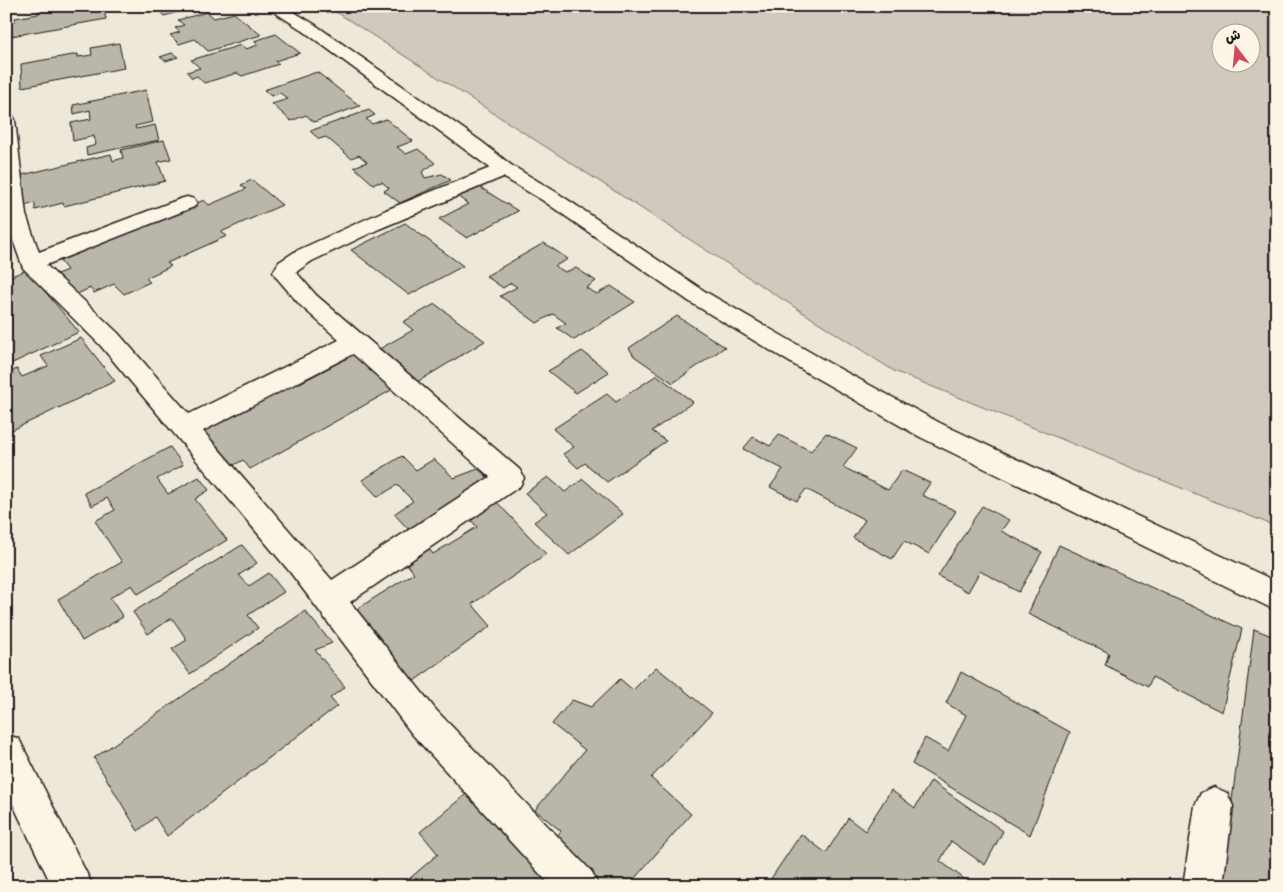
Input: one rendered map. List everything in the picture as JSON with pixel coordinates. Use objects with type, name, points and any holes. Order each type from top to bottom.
[{"type":"street","points":[[273,6],[308,28],[475,146],[504,169],[549,196],[698,297],[922,426],[1277,598]]},
{"type":"street","points":[[6,120],[15,215],[31,263],[109,339],[301,563],[424,722],[578,886]]},
{"type":"street","points":[[329,600],[510,478],[308,300],[284,272],[309,254],[383,217],[504,169]]},
{"type":"street","points":[[31,263],[187,203]]},
{"type":"street","points":[[185,428],[356,342]]},
{"type":"street","points":[[6,751],[73,886]]},
{"type":"street","points":[[1203,886],[1214,806]]},
{"type":"shaded area","points":[[327,6],[1277,6],[1277,527],[894,371]]},
{"type":"building","points":[[67,6],[67,8],[103,6],[106,19],[6,37],[6,24],[15,22],[15,18],[38,14],[38,11]]},
{"type":"building","points":[[163,6],[199,6],[164,16],[161,13],[169,11]]},
{"type":"building","points":[[207,12],[214,18],[234,13],[261,35],[208,51],[195,39],[179,44],[170,35],[180,32],[175,28],[184,25],[178,20]]},
{"type":"building","points":[[276,34],[300,53],[275,61],[279,64],[242,76],[237,73],[204,83],[197,76],[192,78],[187,72],[200,68],[191,60],[241,45],[246,49],[258,45],[254,41]]},
{"type":"building","points":[[119,43],[124,68],[22,87],[21,64],[78,54],[78,57],[92,55],[91,48]]},
{"type":"building","points":[[172,53],[178,57],[166,61],[160,57]]},
{"type":"building","points":[[317,72],[360,106],[314,122],[306,115],[291,121],[272,104],[288,99],[280,93],[271,96],[264,90]]},
{"type":"building","points":[[146,90],[153,122],[135,126],[136,129],[155,125],[159,140],[87,155],[86,148],[96,145],[94,136],[73,141],[71,123],[91,119],[90,110],[74,114],[73,105]]},
{"type":"building","points":[[369,110],[375,115],[366,119],[372,124],[386,119],[413,141],[397,147],[406,154],[418,149],[435,163],[422,172],[425,178],[442,174],[451,180],[400,203],[384,191],[389,188],[382,182],[373,184],[354,167],[367,162],[359,155],[351,158],[326,137],[319,139],[310,131]]},
{"type":"building","points":[[164,140],[171,159],[158,162],[165,181],[64,206],[63,203],[35,210],[35,203],[20,207],[18,188],[23,185],[22,175],[111,154],[113,161],[123,158],[121,150]]},
{"type":"building","points":[[252,180],[282,205],[221,232],[227,236],[167,263],[171,266],[146,278],[150,282],[124,294],[114,284],[94,293],[90,288],[75,295],[57,274],[67,270],[60,261],[204,200],[209,205],[246,189],[241,185]]},
{"type":"building","points":[[478,186],[518,211],[467,238],[439,219],[468,204],[457,196]]},
{"type":"building","points":[[405,223],[463,266],[409,295],[351,250]]},
{"type":"building","points":[[544,243],[568,259],[555,266],[565,272],[576,268],[596,281],[586,288],[597,294],[611,286],[635,302],[574,340],[557,328],[566,323],[553,314],[537,323],[500,296],[517,287],[511,283],[503,288],[486,276]]},
{"type":"building","points":[[27,270],[79,332],[6,366],[6,278]]},
{"type":"building","points":[[435,304],[485,341],[414,384],[376,351],[413,330],[403,322]]},
{"type":"building","points":[[677,316],[725,347],[673,383],[634,356],[629,348]]},
{"type":"building","points":[[81,338],[115,381],[6,433],[6,374],[17,369],[22,377],[48,366],[41,356]]},
{"type":"building","points":[[355,347],[397,387],[250,469],[243,460],[227,469],[195,429],[290,379],[296,385],[340,362],[335,357]]},
{"type":"building","points":[[582,351],[609,372],[576,393],[548,371]]},
{"type":"building","points":[[657,375],[693,402],[652,431],[666,441],[607,482],[585,463],[578,468],[563,454],[574,447],[553,429],[607,394],[616,402]]},
{"type":"building","points":[[826,433],[857,448],[843,467],[888,490],[902,470],[930,483],[922,495],[956,511],[929,554],[904,541],[892,559],[853,538],[865,520],[806,489],[797,501],[770,487],[783,469],[743,449],[753,437],[770,446],[779,435],[811,451]]},
{"type":"building","points":[[170,447],[183,465],[157,479],[168,494],[199,477],[209,490],[195,499],[227,540],[138,594],[132,585],[110,598],[123,617],[82,641],[58,599],[122,562],[95,521],[115,510],[107,498],[92,506],[84,493]]},
{"type":"building","points":[[402,456],[416,470],[434,459],[454,478],[478,469],[492,481],[413,534],[394,514],[413,501],[397,485],[378,497],[362,480]]},
{"type":"building","points":[[548,477],[565,492],[583,479],[623,514],[569,555],[534,522],[547,513],[525,493]]},
{"type":"building","points":[[492,497],[546,554],[472,604],[491,626],[407,686],[352,612],[414,573],[400,555],[423,541],[433,554],[477,527],[466,514]]},
{"type":"building","points":[[982,506],[1009,520],[1001,531],[1042,552],[1019,592],[980,571],[968,592],[938,576]]},
{"type":"building","points":[[242,545],[257,563],[239,575],[249,586],[269,573],[284,592],[248,615],[258,628],[190,674],[172,649],[187,640],[172,618],[148,634],[133,612]]},
{"type":"building","points":[[1059,545],[1242,629],[1222,712],[1152,677],[1148,687],[1105,665],[1109,653],[1028,614]]},
{"type":"building","points":[[305,611],[332,643],[315,650],[345,687],[330,698],[337,706],[167,836],[155,817],[138,831],[94,758]]},
{"type":"building","points":[[1254,629],[1277,638],[1277,886],[1221,886]]},
{"type":"building","points":[[656,667],[712,713],[651,778],[691,814],[628,886],[599,886],[551,843],[561,831],[535,810],[585,750],[552,724],[572,700],[591,707],[620,679],[633,690]]},
{"type":"building","points":[[961,672],[1070,732],[1030,835],[912,764],[925,738],[948,751],[966,715],[946,703]]},
{"type":"building","points":[[931,781],[1003,831],[985,865],[951,841],[940,861],[971,884],[970,886],[766,886],[801,834],[826,853],[848,818],[865,831],[891,790],[915,808]]},
{"type":"building","points":[[471,790],[549,886],[401,886],[438,854],[420,832]]}]
